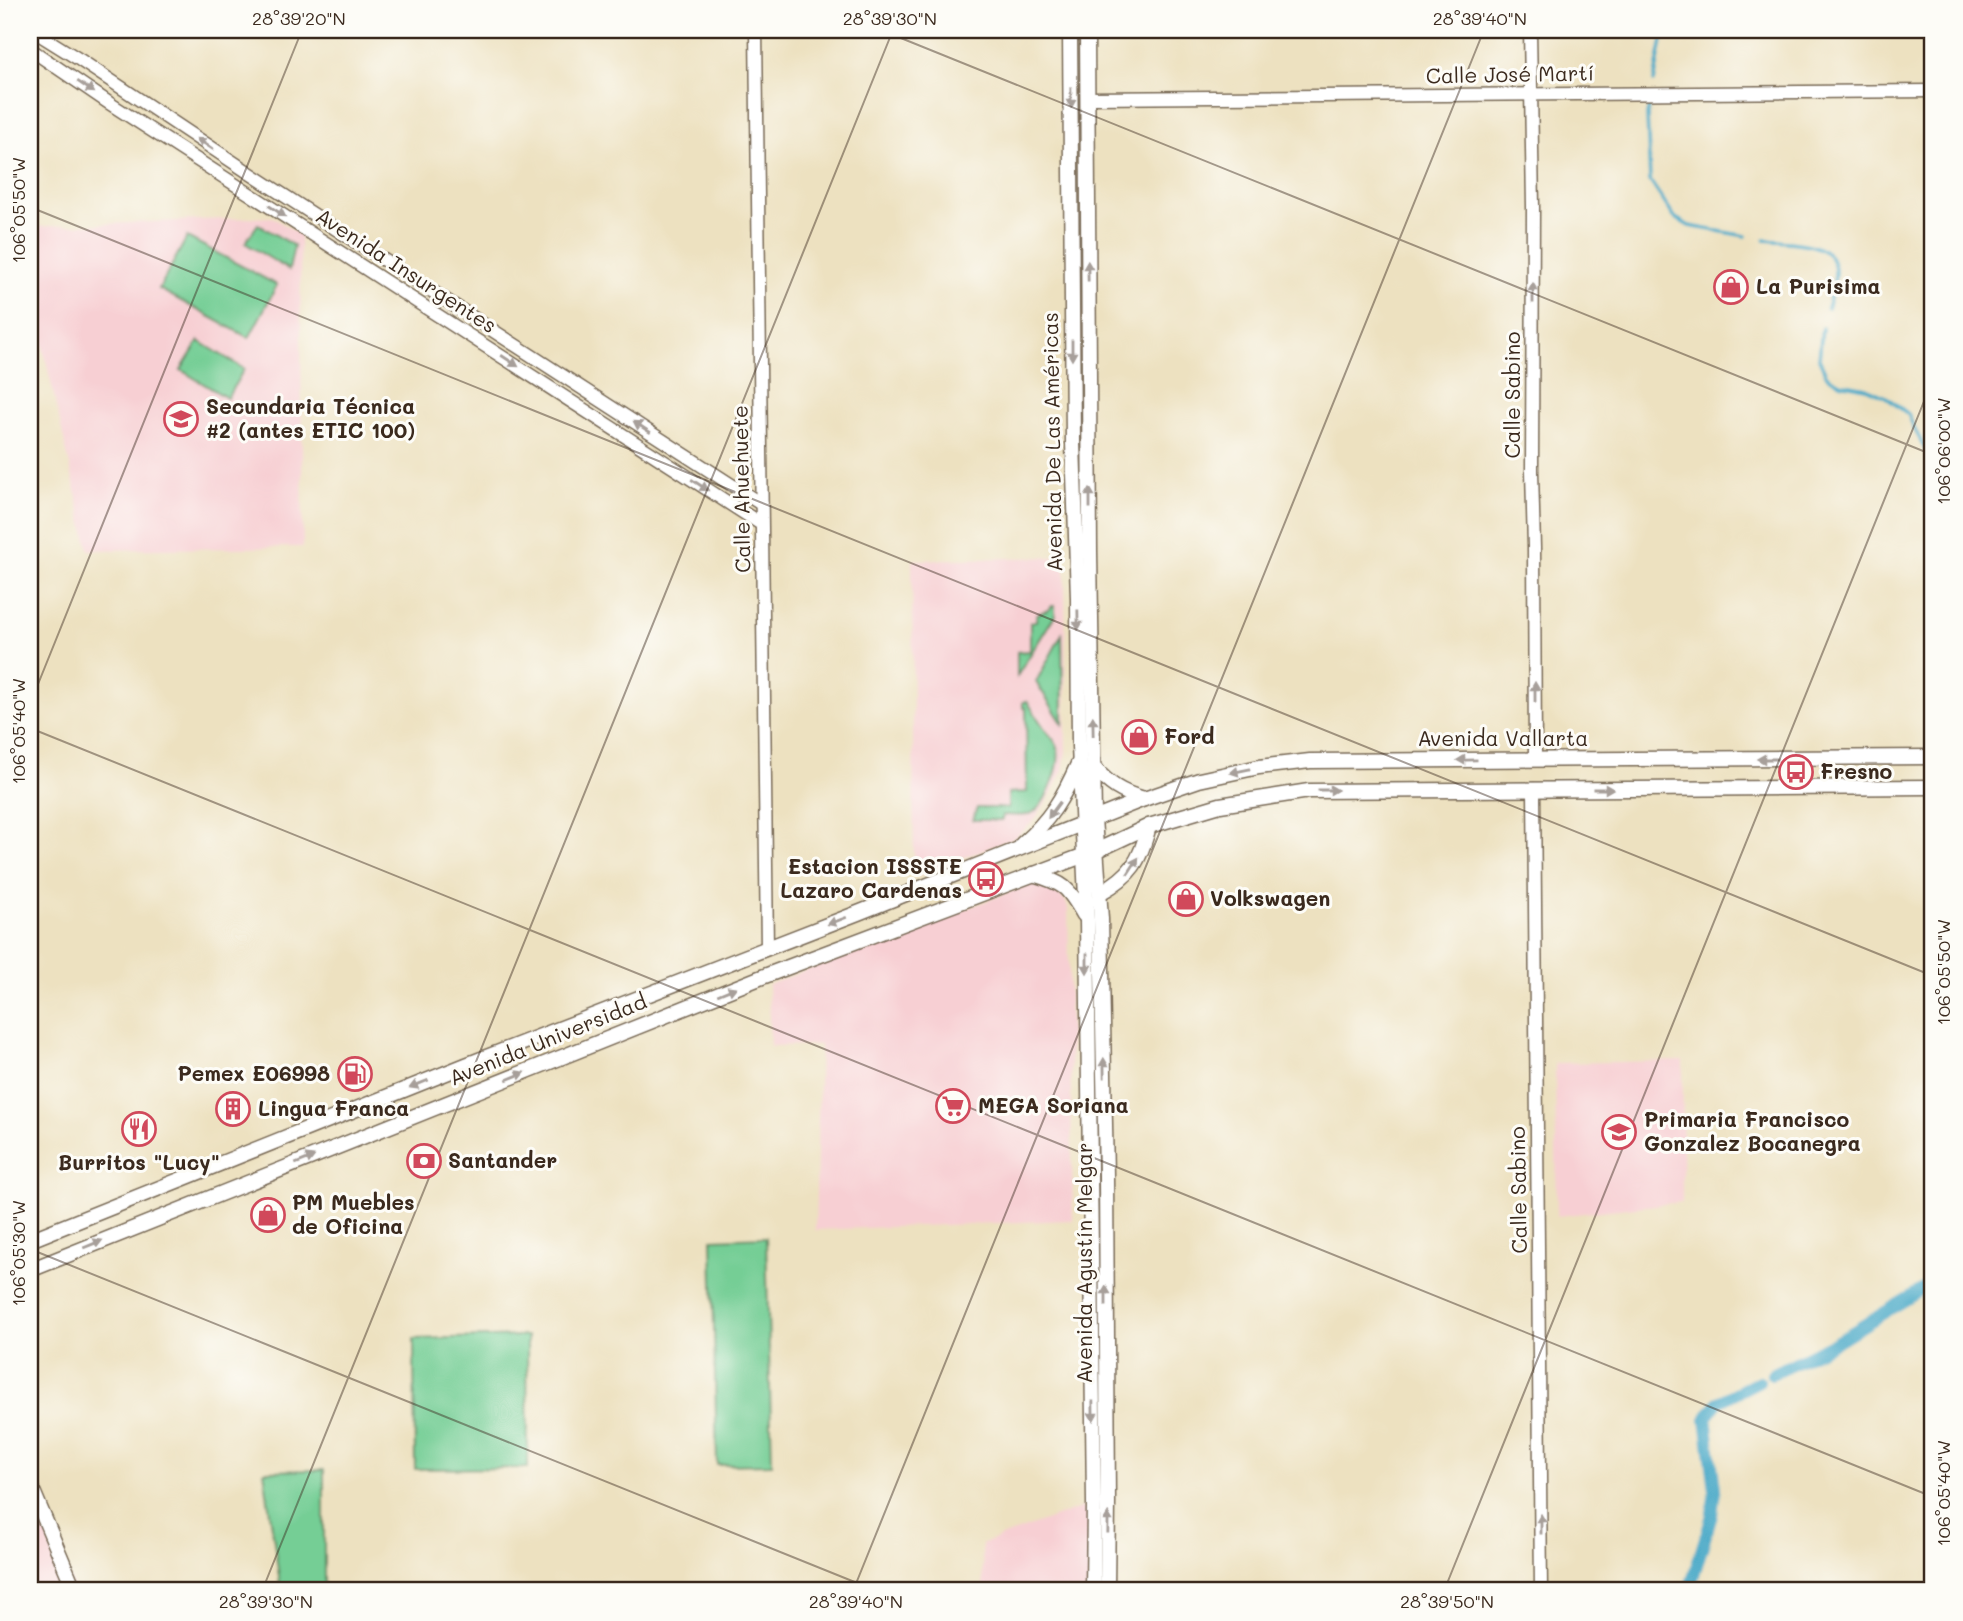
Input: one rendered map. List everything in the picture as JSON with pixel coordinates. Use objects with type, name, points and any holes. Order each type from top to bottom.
[{"type":"main road","name":"Avenida De Las Américas","points":[[1070,30],[1073,456],[1080,760],[1091,852]]},
{"type":"main road","name":"Avenida De Las Américas","points":[[1087,30],[1093,767],[1088,821]]},
{"type":"main road","name":"Avenida Vallarta","points":[[1088,821],[1199,780],[1259,767],[1310,761],[1933,757]]},
{"type":"main road","points":[[1014,851],[1043,825],[1060,803],[1080,760]]},
{"type":"main road","points":[[1093,767],[1110,785],[1144,799]]},
{"type":"main road","points":[[1091,852],[1149,826],[1220,805],[1309,791],[1933,787]]},
{"type":"main road","name":"Avenida Universidad","points":[[30,1240],[1088,821]]},
{"type":"main road","points":[[1100,893],[1126,877],[1140,855],[1149,826]]},
{"type":"main road","name":"Avenida Universidad","points":[[30,1270],[762,977],[1091,852]]},
{"type":"main road","name":"Avenida Agustín Melgar","points":[[1091,852],[1100,893],[1106,1176],[1107,1591]]},
{"type":"main road","name":"Avenida Agustín Melgar","points":[[1091,852],[1087,920],[1093,1591]]},
{"type":"main road","points":[[1033,874],[1065,887],[1073,895],[1087,920]]},
{"type":"main road","points":[[30,1484],[75,1591]]},
{"type":"street","name":"Avenida Insurgentes","points":[[32,30],[761,504]]},
{"type":"street","name":"Calle Ahuehuete","points":[[756,30],[767,948]]},
{"type":"street","name":"Calle Sabino","points":[[1530,30],[1535,761]]},
{"type":"street","name":"Avenida Insurgentes","points":[[30,49],[120,110],[761,524]]},
{"type":"street","name":"Calle José Martí","points":[[1088,98],[1933,91]]},
{"type":"street","name":"Calle Sabino","points":[[1534,789],[1541,1591]]},
{"type":"shaded area","name":"Secundaria Técnica #2 (antes ETIC 100)","points":[[272,217],[300,235],[303,547],[89,550],[30,290],[30,227]]},
{"type":"shaded area","points":[[1064,557],[1066,752],[1063,770],[1033,822],[1014,838],[914,877],[912,560]]},
{"type":"shaded area","points":[[1042,883],[1056,891],[1065,900],[1068,908],[1073,1220],[815,1230],[820,1045],[770,1046],[768,985],[1030,884]]},
{"type":"shaded area","name":"Primaria Francisco Gonzalez Bocanegra","points":[[1683,1061],[1682,1202],[1557,1216],[1555,1063]]},
{"type":"shaded area","points":[[30,1484],[75,1591],[30,1591]]},
{"type":"shaded area","points":[[1094,1503],[1093,1591],[983,1591],[982,1544]]},
{"type":"green space","points":[[1930,97],[1933,97],[1933,198],[1929,198]]},
{"type":"green space","points":[[258,224],[294,246],[289,270],[245,243]]},
{"type":"green space","points":[[187,237],[277,285],[249,338],[159,289]]},
{"type":"green space","points":[[199,341],[244,369],[227,398],[181,370]]},
{"type":"green space","points":[[1055,606],[1055,615],[1017,676],[1017,652],[1030,651],[1030,622],[1036,621],[1037,614],[1049,610]]},
{"type":"green space","points":[[1062,634],[1063,724],[1036,682]]},
{"type":"green space","points":[[1027,701],[1057,746],[1058,763],[1048,794],[1030,814],[1003,815],[1002,820],[973,820],[977,808],[1008,808],[1008,793],[1027,792],[1026,708],[1023,708],[1023,702]]},
{"type":"green space","points":[[766,1237],[772,1464],[717,1465],[712,1239]]},
{"type":"green space","points":[[527,1336],[528,1468],[415,1469],[414,1339]]},
{"type":"green space","points":[[324,1470],[324,1590],[281,1591],[264,1471]]},
{"type":"waterway","points":[[1654,82],[1664,30]]},
{"type":"waterway","points":[[1650,104],[1647,115],[1650,181],[1674,217],[1689,226],[1746,236]]},
{"type":"waterway","points":[[1765,240],[1808,244],[1826,253],[1835,270],[1827,308]]},
{"type":"waterway","points":[[1822,328],[1819,359],[1827,376],[1840,383],[1866,388],[1886,397],[1908,414],[1927,452],[1933,458]]},
{"type":"waterway","points":[[1772,1374],[1836,1342],[1933,1283]]},
{"type":"waterway","points":[[1689,1591],[1712,1515],[1715,1489],[1706,1418],[1718,1402],[1759,1381]]},
{"type":"place","name":"La Purisima","points":[[1731,287]]},
{"type":"place","name":"Secundaria Técnica #2 (antes ETIC 100)","points":[[181,419]]},
{"type":"place","name":"Ford","points":[[1139,737]]},
{"type":"place","name":"Fresno","points":[[1796,772]]},
{"type":"place","name":"Estacion ISSSTE Lazaro Cardenas","points":[[986,879]]},
{"type":"place","name":"Volkswagen","points":[[1186,899]]},
{"type":"place","name":"Pemex E06998","points":[[355,1074]]},
{"type":"place","name":"MEGA Soriana","points":[[953,1106]]},
{"type":"place","name":"Lingua Franca","points":[[233,1109]]},
{"type":"place","name":"Burritos \"Lucy\"","points":[[139,1129]]},
{"type":"place","name":"Primaria Francisco Gonzalez Bocanegra","points":[[1619,1132]]},
{"type":"place","name":"Santander","points":[[424,1161]]},
{"type":"place","name":"PM Muebles de Oficina","points":[[268,1215]]}]
